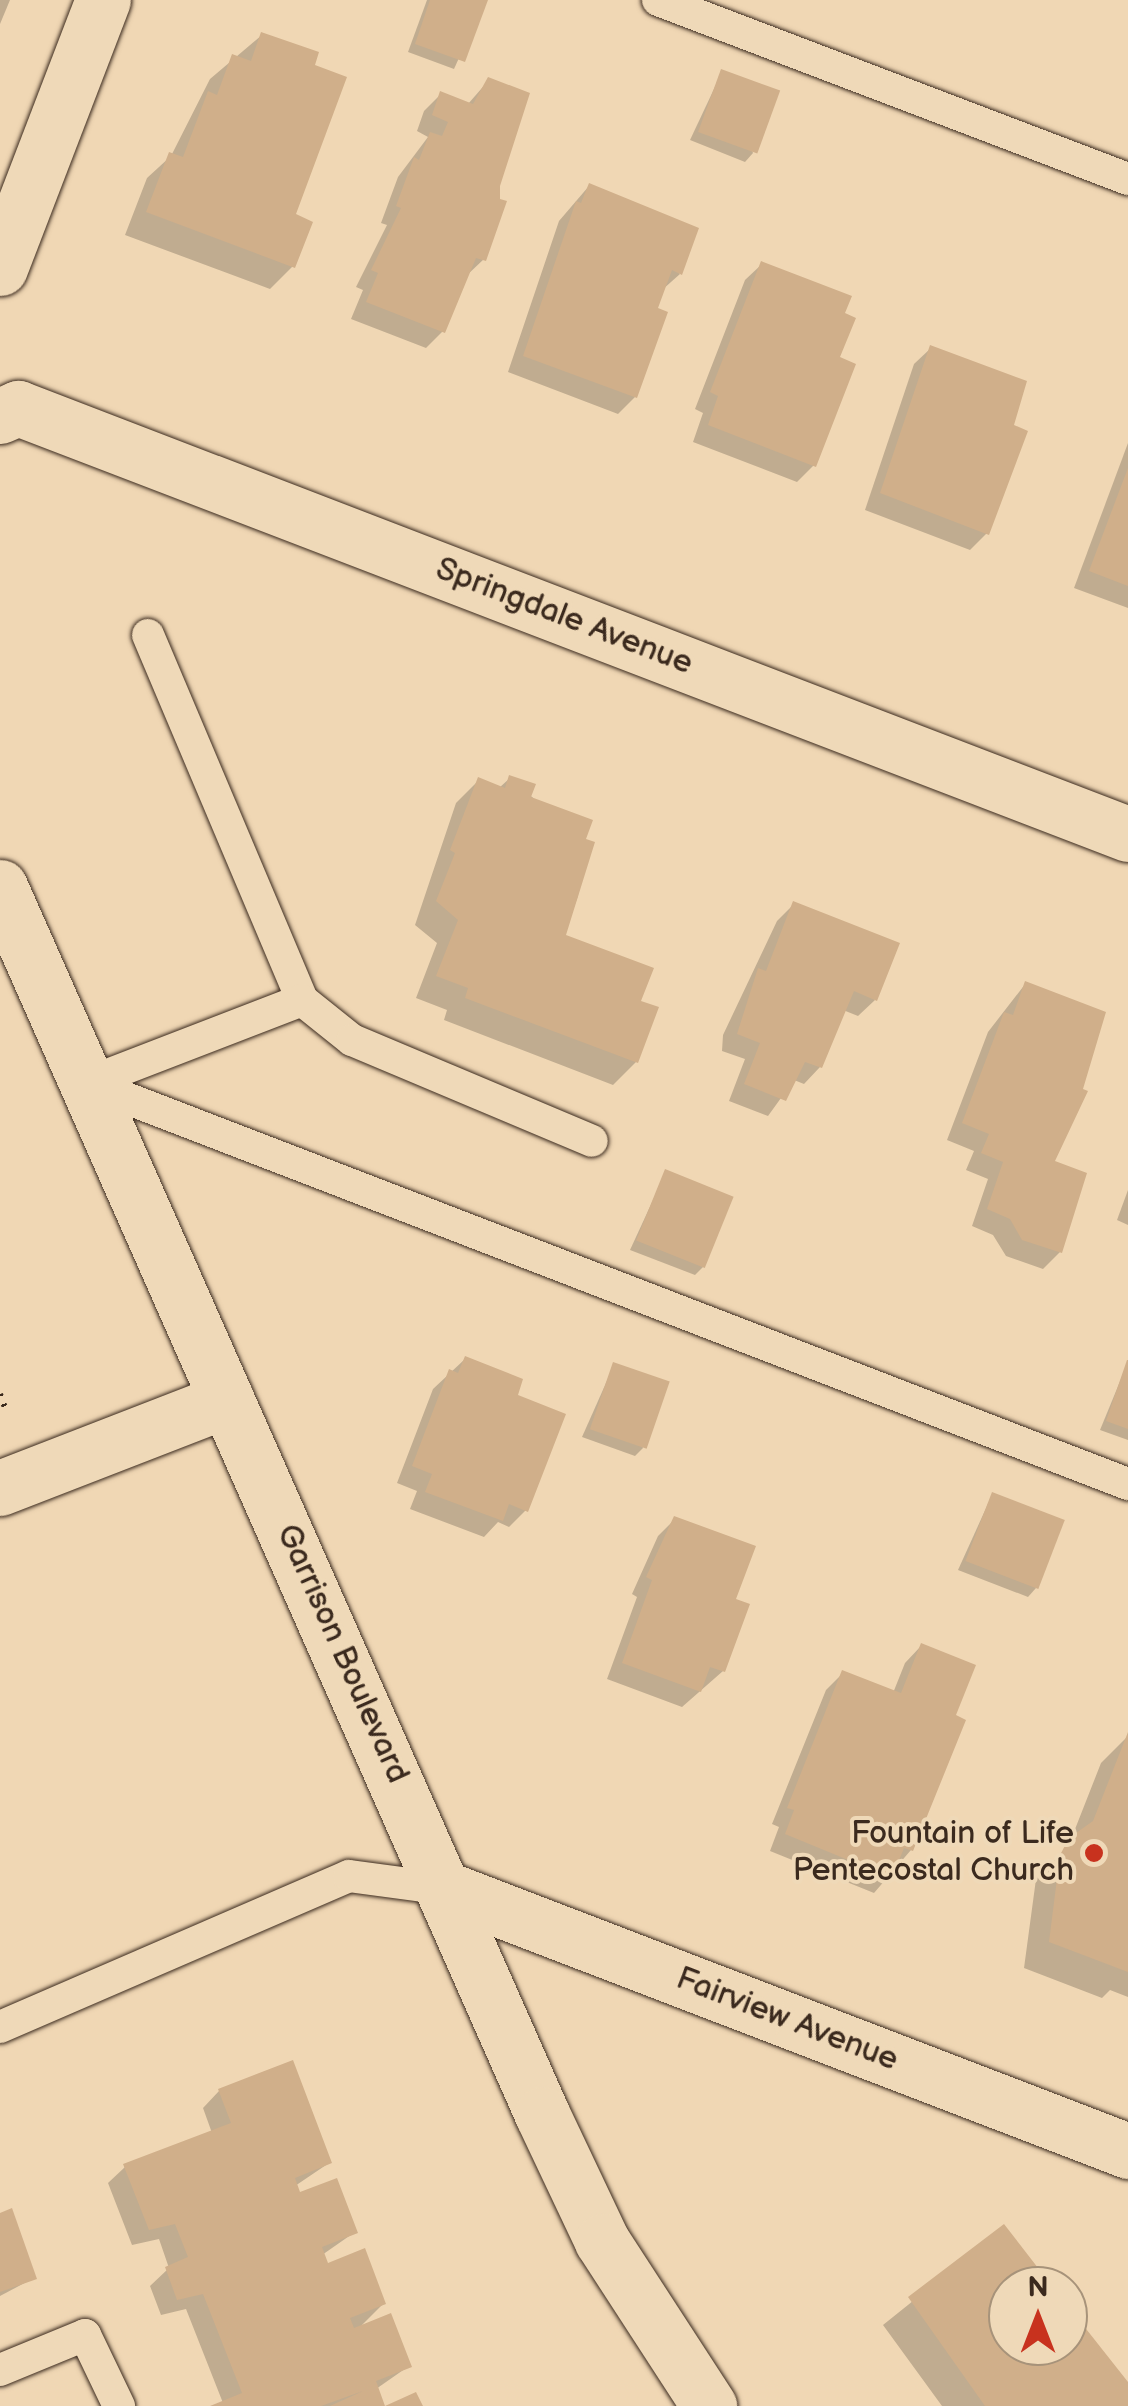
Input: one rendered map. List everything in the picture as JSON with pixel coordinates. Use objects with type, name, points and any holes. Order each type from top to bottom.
[{"type":"street","points":[[0,268],[103,0]]},
{"type":"street","name":"Springdale Avenue","points":[[0,416],[18,408],[1128,834]]},
{"type":"street","name":"Garrison Boulevard","points":[[0,887],[602,2241],[710,2406]]},
{"type":"street","points":[[0,1488],[228,1400]]},
{"type":"street","name":"Fairview Avenue","points":[[446,1889],[1128,2151]]},
{"type":"lane","points":[[658,0],[1128,180]]},
{"type":"lane","points":[[148,634],[302,1000],[352,1040],[592,1141]]},
{"type":"lane","points":[[88,1083],[302,1000]]},
{"type":"lane","points":[[88,1083],[1128,1484]]},
{"type":"lane","points":[[0,2028],[350,1876],[446,1889]]},
{"type":"lane","points":[[0,2370],[84,2335],[119,2406]]},
{"type":"path","points":[[0,1394],[7,1413]]},
{"type":"building","points":[[430,0],[488,0],[465,62],[415,44]]},
{"type":"building","points":[[261,32],[319,52],[315,65],[347,77],[296,214],[313,222],[295,268],[146,212],[169,152],[183,157],[208,91],[217,95],[232,54],[251,61]]},
{"type":"building","points":[[721,69],[780,91],[757,154],[698,132]]},
{"type":"building","points":[[488,77],[530,93],[500,186],[500,199],[507,201],[486,261],[476,258],[445,333],[366,302],[378,273],[371,270],[401,208],[396,206],[414,157],[419,160],[430,132],[442,136],[448,122],[432,115],[440,91],[473,104]]},
{"type":"building","points":[[589,183],[699,228],[682,275],[672,270],[658,308],[668,312],[637,398],[523,356],[576,201],[581,203]]},
{"type":"building","points":[[761,261],[852,296],[845,313],[856,318],[840,357],[856,364],[816,467],[708,425],[718,396],[710,392]]},
{"type":"building","points":[[930,345],[1027,381],[1014,425],[1028,431],[989,535],[880,493]]},
{"type":"building","points":[[1128,468],[1128,586],[1089,571]]},
{"type":"building","points":[[509,775],[536,784],[531,797],[593,820],[586,839],[595,842],[566,935],[654,968],[641,1001],[659,1007],[638,1063],[465,998],[468,988],[436,976],[458,920],[436,901],[455,853],[450,850],[478,777],[505,788]]},
{"type":"building","points":[[793,901],[900,943],[877,1001],[854,991],[822,1068],[805,1062],[786,1101],[744,1084],[760,1043],[737,1034],[758,968],[766,971]]},
{"type":"building","points":[[1025,981],[1106,1012],[1083,1089],[1088,1091],[1055,1161],[1087,1173],[1062,1253],[1022,1240],[1010,1219],[987,1209],[1003,1162],[981,1153],[989,1134],[962,1123],[1004,1012],[1013,1015]]},
{"type":"building","points":[[665,1169],[734,1197],[705,1268],[636,1240]]},
{"type":"building","points":[[465,1356],[523,1379],[518,1395],[566,1414],[528,1512],[509,1504],[503,1521],[425,1492],[432,1474],[412,1466],[449,1369],[458,1373]]},
{"type":"building","points":[[1128,1360],[1128,1429],[1106,1421]]},
{"type":"building","points":[[613,1362],[670,1382],[647,1449],[590,1429]]},
{"type":"building","points":[[992,1492],[1065,1520],[1038,1589],[965,1561]]},
{"type":"building","points":[[674,1516],[756,1546],[736,1599],[750,1604],[725,1672],[710,1667],[701,1692],[622,1663],[652,1580],[646,1577]]},
{"type":"building","points":[[921,1643],[976,1665],[956,1715],[966,1720],[913,1851],[904,1848],[892,1878],[785,1834],[794,1810],[787,1808],[842,1670],[901,1693]]},
{"type":"building","name":"Fountain of Life Pentecostal Church","points":[[1128,1732],[1128,1972],[1049,1942],[1060,1855],[1069,1838],[1093,1821]]},
{"type":"building","points":[[293,2060],[332,2163],[295,2178],[300,2192],[337,2178],[358,2233],[322,2247],[328,2263],[365,2248],[386,2304],[350,2318],[354,2328],[391,2313],[412,2367],[376,2381],[385,2406],[330,2406],[363,2391],[321,2406],[210,2406],[242,2393],[203,2294],[177,2300],[165,2267],[188,2257],[175,2224],[149,2230],[123,2164],[231,2123],[218,2089]]},
{"type":"building","points":[[12,2208],[37,2279],[0,2292],[0,2213]]},
{"type":"building","points":[[1004,2224],[1037,2266],[988,2266],[988,2366],[1088,2366],[1088,2331],[1128,2382],[1128,2406],[985,2406],[908,2297]]},
{"type":"building","points":[[416,2392],[423,2406],[385,2406]]},
{"type":"place","name":"Fountain of Life Pentecostal Church","points":[[1094,1853]]}]
